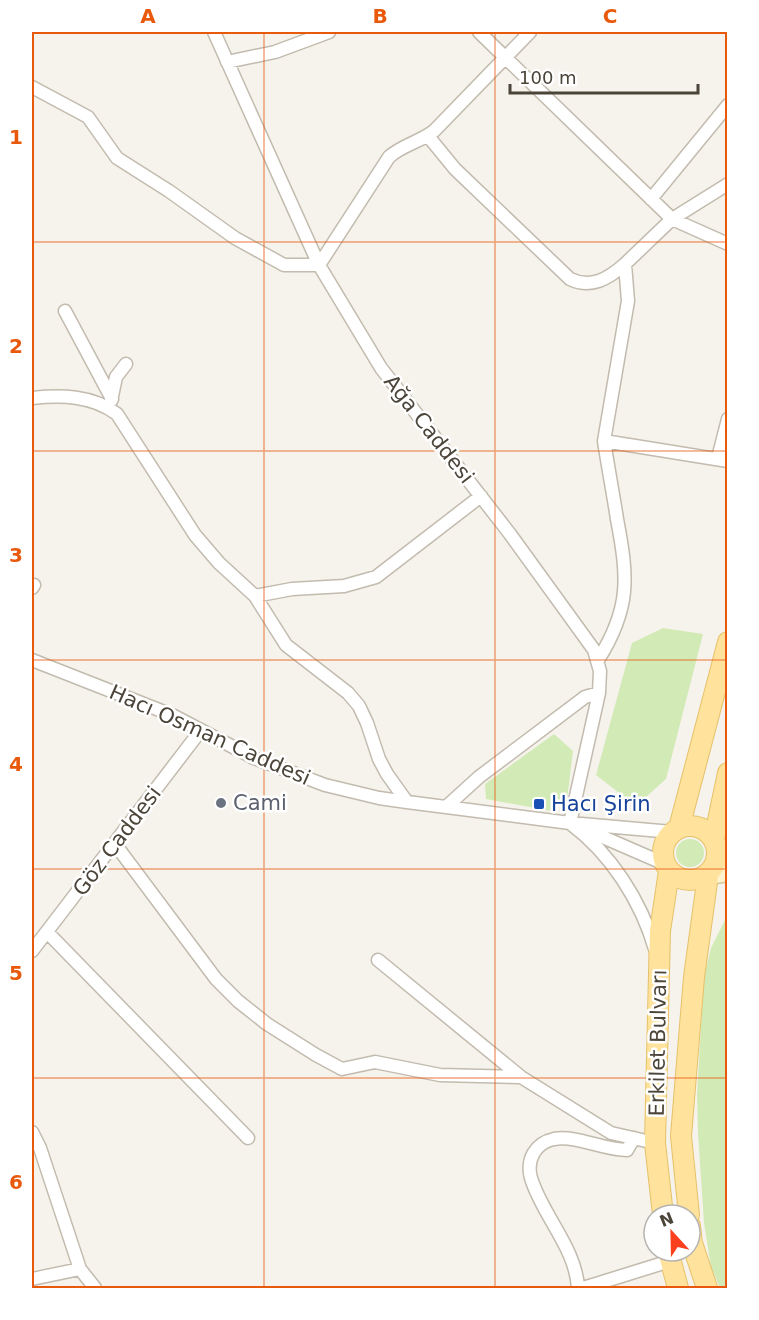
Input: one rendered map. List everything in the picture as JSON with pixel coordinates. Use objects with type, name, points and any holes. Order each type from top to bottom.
[{"type":"main road","points":[[728,642],[676,830],[664,845],[662,853],[667,867],[678,878],[694,881],[718,874],[719,841],[728,773]]},
{"type":"main road","points":[[676,830],[694,826],[702,828],[719,841]]},
{"type":"main road","name":"Erkilet Bulvarı","points":[[662,1203],[655,1143],[660,931],[667,867]]},
{"type":"main road","name":"Erkilet Bulvarı","points":[[688,1203],[681,1136],[694,977],[718,874]]},
{"type":"main road","points":[[671,1263],[678,1288]]},
{"type":"main road","points":[[699,1263],[707,1288]]},
{"type":"street","name":"Ağa Caddesi","points":[[214,32],[320,265],[381,368],[482,496],[588,640],[598,660],[599,693],[570,823]]},
{"type":"street","points":[[227,62],[275,52],[329,32]]},
{"type":"street","points":[[479,32],[672,219],[728,244]]},
{"type":"street","points":[[32,87],[88,117],[117,158],[169,191],[235,238],[284,265],[320,265],[389,157],[401,148],[428,136],[530,32]]},
{"type":"street","points":[[651,199],[728,105]]},
{"type":"street","points":[[428,136],[455,169],[570,279],[582,284],[594,283],[609,277],[672,219],[728,184]]},
{"type":"street","points":[[598,660],[620,616],[626,583],[624,551],[604,441],[628,301],[624,264]]},
{"type":"street","points":[[65,311],[111,404],[195,535],[219,563],[255,596],[286,645],[348,693],[359,706],[368,723],[387,774],[406,802]]},
{"type":"street","points":[[111,404],[116,377],[126,364]]},
{"type":"street","points":[[32,398],[48,396],[111,404]]},
{"type":"street","points":[[604,441],[723,459],[728,419]]},
{"type":"street","points":[[255,596],[292,590],[344,586],[376,577],[482,496]]},
{"type":"street","name":"Hacı Osman Caddesi","points":[[32,660],[171,715],[254,758],[301,777],[352,792],[406,802],[570,823]]},
{"type":"street","points":[[447,807],[480,777],[585,697],[599,693]]},
{"type":"street","name":"Göz Caddesi","points":[[32,951],[201,730]]},
{"type":"street","points":[[570,823],[676,830]]},
{"type":"street","points":[[570,823],[667,867]]},
{"type":"street","points":[[570,823],[600,850],[625,884],[645,923],[660,965]]},
{"type":"street","points":[[115,844],[216,979],[238,1001],[261,1019],[316,1055],[342,1069],[375,1062],[440,1075],[521,1077]]},
{"type":"street","points":[[47,932],[248,1138]]},
{"type":"street","points":[[378,960],[521,1077],[611,1133],[655,1143]]},
{"type":"street","points":[[32,1132],[40,1148],[80,1269],[95,1288]]},
{"type":"street","points":[[578,1288],[573,1262],[531,1178],[533,1153],[544,1142],[556,1139],[590,1143],[612,1150],[627,1150],[633,1138]]},
{"type":"street","points":[[583,1288],[650,1263]]},
{"type":"street","points":[[32,1278],[80,1269]]},
{"type":"green space","points":[[663,628],[703,634],[666,779],[636,806],[596,775],[632,643]]},
{"type":"green space","points":[[554,734],[573,751],[567,800],[551,811],[486,799],[485,784]]},
{"type":"green space","points":[[690,839],[700,843],[704,853],[700,863],[690,867],[680,863],[676,853],[680,843]]},
{"type":"green space","points":[[727,916],[727,1288],[720,1288],[711,1267],[704,1223],[697,1094],[704,976],[711,948]]},
{"type":"place","name":"Cami","points":[[221,803]]},
{"type":"place","name":"Hacı Şirin","points":[[539,804]]}]
